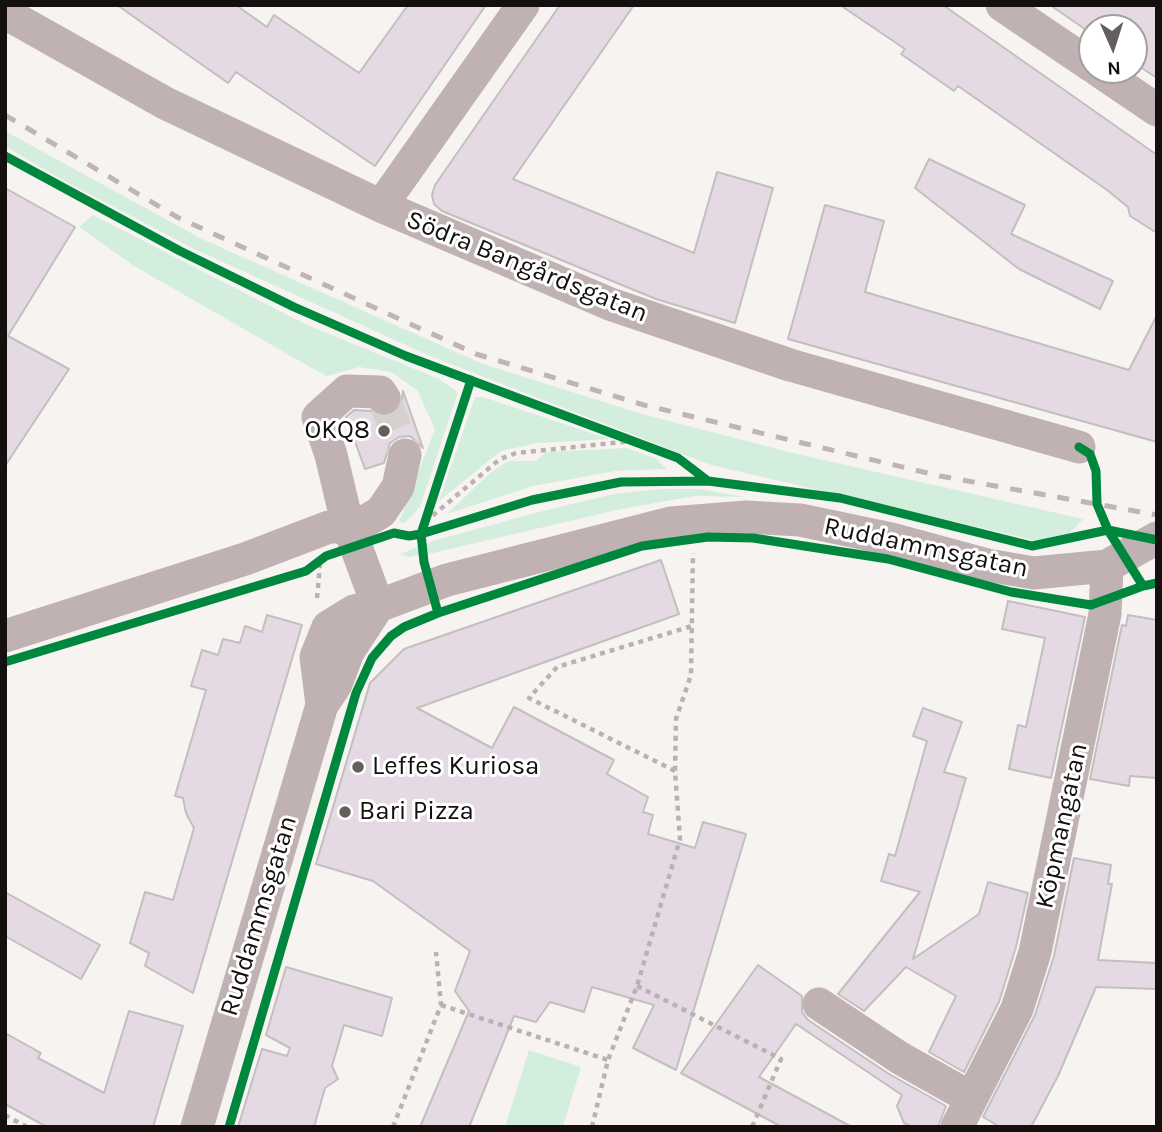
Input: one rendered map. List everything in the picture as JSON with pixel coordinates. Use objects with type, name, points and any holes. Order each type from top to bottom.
[{"type":"street","points":[[381,206],[523,5]]},
{"type":"street","points":[[1002,5],[1078,57]]},
{"type":"street","name":"Södra Bangårdsgatan","points":[[5,13],[165,103],[381,206],[611,304],[803,369],[1079,447]]},
{"type":"street","points":[[1119,84],[1157,110]]},
{"type":"street","points":[[384,398],[380,392],[347,391],[318,417],[331,455],[349,531],[381,512],[398,487],[405,455]]},
{"type":"street","name":"Ruddammsgatan","points":[[197,1127],[321,705],[335,684],[348,652],[378,606],[447,580],[671,523],[746,517],[800,520],[891,539],[987,565],[1034,573],[1107,566]]},
{"type":"street","points":[[5,636],[245,559],[329,527],[341,527],[351,533],[378,606]]},
{"type":"street","points":[[1107,566],[1157,538]]},
{"type":"street","name":"Köpmangatan","points":[[966,1118],[1017,1009],[1035,952],[1105,614],[1107,566]]},
{"type":"street","points":[[819,1004],[900,1058],[966,1118]]},
{"type":"path","points":[[608,431],[644,445]]},
{"type":"path","points":[[425,522],[500,459],[516,453],[633,440]]},
{"type":"path","points":[[433,496],[421,534],[434,530]]},
{"type":"path","points":[[306,571],[326,556],[356,546]]},
{"type":"path","points":[[592,1127],[608,1060],[637,986],[680,839],[675,771],[676,719],[691,675],[692,551]]},
{"type":"path","points":[[675,771],[528,698],[557,667],[692,626]]},
{"type":"path","points":[[393,1127],[442,1005],[436,952]]},
{"type":"path","points":[[637,986],[781,1059],[752,1127]]},
{"type":"path","points":[[442,1005],[608,1060]]},
{"type":"path","points":[[5,1115],[27,1127]]},
{"type":"green space","points":[[5,131],[202,239],[483,364],[642,414],[793,453],[1083,519],[1069,534],[1038,541],[711,465],[430,356],[194,249],[59,178],[5,146]]},
{"type":"green space","points":[[93,215],[305,324],[439,379],[458,392],[420,507],[405,523],[399,522],[435,429],[417,390],[391,372],[359,367],[327,376],[317,371],[134,266],[79,227]]},
{"type":"green space","points":[[475,397],[483,397],[609,439],[538,443],[501,451],[439,501]]},
{"type":"green space","points":[[626,448],[655,458],[667,469],[615,471],[533,486],[447,514],[490,473],[508,461],[536,461],[546,452]]},
{"type":"green space","points":[[658,489],[700,489],[745,497],[695,496],[621,509],[433,553],[408,557],[400,554],[433,541],[543,511],[614,494]]},
{"type":"green space","points":[[529,1050],[581,1067],[563,1127],[505,1127]]},
{"type":"building","points":[[117,5],[236,5],[267,27],[274,15],[359,73],[408,5],[486,5],[375,166],[236,72],[228,83]]},
{"type":"building","points":[[560,5],[634,5],[513,179],[694,253],[717,172],[773,188],[735,323],[656,299],[442,211],[434,204],[432,195],[435,185]]},
{"type":"building","points":[[840,5],[943,5],[1157,155],[1157,233],[1130,216],[1128,207],[1107,190],[958,86],[954,91],[901,54],[905,49]]},
{"type":"building","points":[[1050,5],[1157,5],[1157,78],[1148,72],[1148,14],[1078,14],[1078,24]]},
{"type":"building","points":[[929,159],[1025,205],[1011,234],[1113,281],[1100,309],[1019,269],[915,188]]},
{"type":"building","points":[[5,188],[75,227],[8,336],[69,369],[5,466]]},
{"type":"building","points":[[825,205],[884,221],[865,292],[1129,370],[1157,315],[1157,442],[788,339]]},
{"type":"building","points":[[403,391],[423,448],[410,436],[399,437],[390,443],[384,463],[365,469],[346,417],[354,410],[370,411],[385,417],[394,414],[401,406]]},
{"type":"building","points":[[661,560],[679,614],[417,708],[492,748],[514,707],[614,760],[607,774],[648,797],[643,812],[653,815],[648,834],[695,848],[703,822],[746,834],[676,1070],[633,1048],[654,1005],[592,987],[584,1012],[550,1002],[536,1022],[514,1016],[469,1127],[420,1127],[469,1011],[455,991],[470,951],[373,881],[316,864],[370,683],[404,649]]},
{"type":"building","points":[[1008,601],[1085,617],[1051,778],[1009,769],[1018,725],[1026,727],[1045,638],[1002,629]]},
{"type":"building","points":[[267,615],[302,625],[193,993],[145,966],[149,953],[130,943],[145,892],[173,900],[194,828],[186,813],[183,798],[175,796],[206,690],[191,686],[202,650],[218,655],[223,639],[240,643],[245,626],[262,632]]},
{"type":"building","points":[[1128,615],[1157,620],[1157,778],[1130,776],[1129,786],[1090,779],[1122,625],[1126,626]]},
{"type":"building","points":[[923,708],[962,722],[944,772],[966,778],[913,959],[979,914],[988,882],[1028,893],[1016,947],[999,1002],[964,1072],[929,1052],[956,996],[906,967],[864,1011],[838,994],[920,892],[881,881],[889,854],[895,856],[927,741],[913,736]]},
{"type":"building","points":[[1074,858],[1111,865],[1108,884],[1112,884],[1098,960],[1157,963],[1157,989],[1096,987],[1058,1076],[1031,1127],[1000,1127],[983,1117],[1035,1015],[1054,956]]},
{"type":"building","points":[[5,892],[100,945],[81,979],[5,936]]},
{"type":"building","points":[[758,965],[802,996],[802,1012],[808,1020],[889,1074],[946,1106],[938,1127],[912,1127],[904,1123],[897,1106],[902,1095],[796,1024],[759,1077],[852,1127],[782,1127],[681,1073]]},
{"type":"building","points":[[286,967],[392,998],[382,1036],[344,1025],[332,1066],[338,1079],[325,1088],[314,1127],[238,1127],[262,1049],[287,1056],[290,1048],[266,1035]]},
{"type":"building","points":[[129,1011],[183,1026],[153,1127],[47,1127],[5,1104],[5,1033],[41,1053],[38,1058],[104,1093]]},
{"type":"tunnel","points":[[384,398],[405,455]]},
{"type":"railway","points":[[5,115],[177,217],[476,354],[644,405],[940,476],[1157,515]]},
{"type":"cycle path","points":[[5,156],[180,251],[294,307],[406,356],[678,458],[708,481]]},
{"type":"cycle path","points":[[438,613],[424,562],[421,534],[471,380]]},
{"type":"cycle path","points":[[1079,447],[1090,454],[1096,471],[1097,504],[1108,530],[1143,586],[1157,583]]},
{"type":"cycle path","points":[[5,662],[306,571],[326,556],[394,533],[409,536],[421,534],[532,500],[621,482],[708,481],[840,498],[1032,546],[1108,530],[1157,540]]},
{"type":"cycle path","points":[[229,1127],[356,693],[372,658],[391,636],[404,627],[438,613],[642,546],[708,537],[753,538],[888,559],[1011,592],[1091,605],[1143,586]]},
{"type":"place","name":"OKQ8","points":[[384,431]]},
{"type":"place","name":"Leffes Kuriosa","points":[[358,767]]},
{"type":"place","name":"Bari Pizza","points":[[345,812]]}]
